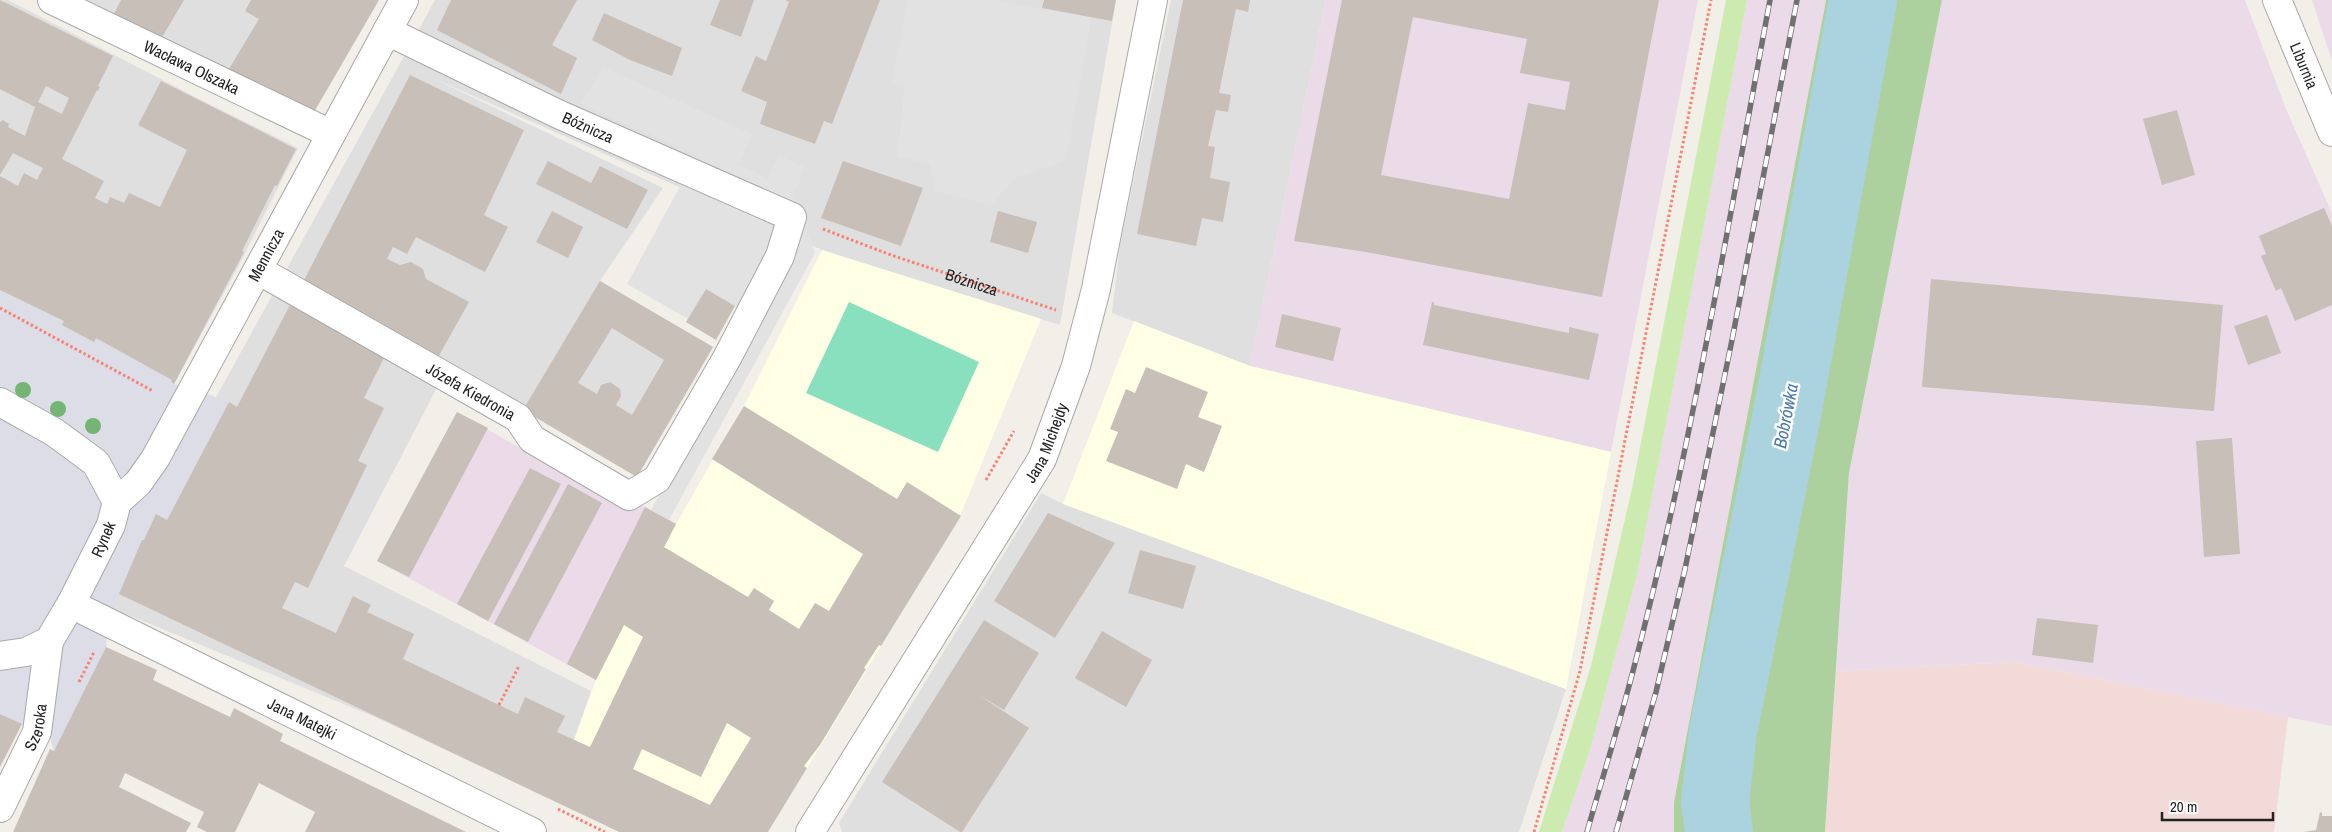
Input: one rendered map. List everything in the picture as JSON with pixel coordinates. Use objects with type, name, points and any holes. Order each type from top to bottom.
[{"type":"street","name":"Wacława Olszaka","points":[[52,0],[331,134]]},
{"type":"street","name":"Mennicza","points":[[117,502],[138,483],[155,459],[404,0]]},
{"type":"street","name":"Jana Michejdy","points":[[810,832],[1042,459],[1076,366],[1096,289],[1153,0]]},
{"type":"street","name":"Liburnia","points":[[2277,0],[2332,132]]},
{"type":"street","name":"Bóżnicza","points":[[386,31],[558,114],[792,217]]},
{"type":"street","name":"Józefa Kiedronia","points":[[258,270],[518,418],[532,439],[630,496],[657,480],[727,358],[780,256],[792,217]]},
{"type":"street","name":"Rynek","points":[[0,402],[54,432],[96,463],[117,502],[111,525],[72,604],[49,641]]},
{"type":"street","name":"Jana Matejki","points":[[72,604],[532,832]]},
{"type":"street","points":[[0,656],[26,652],[49,641]]},
{"type":"street","name":"Szeroka","points":[[0,808],[37,732],[49,641]]},
{"type":"path","points":[[1534,832],[1580,671],[1710,0]]},
{"type":"path","name":"Bóżnicza","points":[[792,217],[890,255],[1048,307]]},
{"type":"path","points":[[0,308],[184,407]]},
{"type":"path","points":[[985,484],[1018,425]]},
{"type":"path","points":[[499,705],[519,666]]},
{"type":"shaded area","points":[[0,0],[8,0],[298,148],[237,269],[174,384],[171,382],[172,380],[62,325],[64,321],[0,290]]},
{"type":"shaded area","points":[[85,0],[379,0],[314,112],[229,69],[161,39]]},
{"type":"shaded area","points":[[435,0],[1116,0],[1060,325],[822,250],[428,76],[663,188],[600,281],[713,347],[637,477],[523,410],[439,384],[344,566],[591,691],[574,740],[546,797],[375,717],[102,604]]},
{"type":"shaded area","points":[[908,0],[994,0],[1091,18],[1066,161],[1015,178],[991,205],[935,191],[930,165],[897,156],[905,86],[892,83]]},
{"type":"shaded area","points":[[1171,0],[1326,0],[1250,366],[1112,313],[1120,245]]},
{"type":"shaded area","points":[[1326,0],[1698,0],[1611,452],[1250,366]]},
{"type":"shaded area","points":[[1747,0],[1826,0],[1674,802],[1674,832],[1562,832],[1590,750],[1637,575]]},
{"type":"shaded area","points":[[1942,0],[2245,0],[2286,109],[2332,213],[2332,726],[2014,662],[1836,671],[1849,473]]},
{"type":"shaded area","points":[[2312,0],[2332,0],[2332,60],[2330,55]]},
{"type":"shaded area","points":[[602,67],[752,134],[739,165],[768,178],[778,155],[805,168],[794,194],[815,253],[669,520],[651,510],[756,318],[706,289],[688,319],[627,284],[697,155],[581,104]]},
{"type":"shaded area","points":[[822,250],[1041,319],[960,516],[768,832],[618,832],[546,797],[574,740],[596,680],[676,524],[744,406]]},
{"type":"shaded area","points":[[0,290],[64,321],[62,325],[94,341],[96,338],[172,380],[171,382],[174,384],[229,402],[167,520],[156,515],[144,540],[142,540],[108,624],[106,647],[54,751],[50,738],[0,714]]},
{"type":"shaded area","points":[[1134,321],[1250,366],[1611,452],[1566,689],[1063,504]]},
{"type":"shaded area","points":[[457,412],[601,494],[645,507],[676,524],[596,680],[377,561]]},
{"type":"shaded area","points":[[1041,493],[1063,504],[1566,689],[1519,832],[842,832],[839,823]]},
{"type":"shaded area","points":[[2014,662],[2288,717],[2274,832],[1825,832],[1836,671]]},
{"type":"green space","points":[[1726,0],[1747,0],[1637,575],[1590,750],[1562,832],[1539,832],[1591,666],[1633,484]]},
{"type":"green space","points":[[1826,0],[1942,0],[1849,473],[1825,832],[1674,832],[1674,802]]},
{"type":"green space","points":[[849,302],[979,362],[938,452],[806,393]]},
{"type":"building","points":[[0,0],[113,56],[98,86],[100,87],[62,159],[104,181],[95,198],[107,204],[110,197],[124,203],[129,193],[160,207],[187,150],[138,125],[161,81],[296,149],[277,186],[275,185],[242,251],[244,252],[174,384],[171,382],[172,380],[96,338],[94,342],[62,325],[64,321],[0,290],[0,176],[18,186],[24,173],[37,180],[43,168],[13,153],[0,175],[0,122],[3,120],[9,124],[8,127],[25,136],[35,107],[0,89]],"holes":[[[46,86],[69,98],[62,114],[38,102]]]},
{"type":"building","points":[[121,0],[184,0],[161,39],[114,14]]},
{"type":"building","points":[[251,0],[379,0],[314,112],[229,69],[259,19],[245,11]]},
{"type":"building","points":[[451,0],[577,0],[552,45],[577,58],[561,94],[437,30]]},
{"type":"building","points":[[720,0],[754,0],[741,37],[710,25]]},
{"type":"building","points":[[785,0],[880,0],[832,124],[824,121],[815,144],[760,124],[767,102],[741,91],[756,56],[766,61],[789,2]]},
{"type":"building","points":[[1044,0],[1116,0],[1112,21],[1042,8]]},
{"type":"building","points":[[1183,0],[1250,0],[1248,12],[1236,9],[1219,93],[1231,95],[1228,112],[1216,110],[1208,146],[1215,147],[1210,178],[1230,182],[1223,222],[1202,218],[1196,246],[1137,234]]},
{"type":"building","points":[[1342,0],[1659,0],[1602,297],[1366,252],[1294,241]],"holes":[[[1413,17],[1527,39],[1520,73],[1570,82],[1565,110],[1528,103],[1509,199],[1381,175]]]},
{"type":"building","points":[[604,13],[682,48],[672,76],[630,60],[592,40]]},
{"type":"building","points":[[410,75],[524,130],[484,215],[508,227],[485,272],[416,237],[407,254],[393,247],[387,259],[400,265],[411,262],[423,269],[426,279],[469,302],[437,359],[302,284]]},
{"type":"building","points":[[2177,110],[2195,175],[2162,185],[2143,119]]},
{"type":"building","points":[[548,161],[591,183],[600,166],[648,190],[627,229],[536,184]]},
{"type":"building","points":[[843,161],[923,188],[901,246],[821,218]]},
{"type":"building","points":[[2324,208],[2332,226],[2332,305],[2295,321],[2281,288],[2276,291],[2261,256],[2266,254],[2259,236]]},
{"type":"building","points":[[552,211],[583,227],[568,258],[536,242]]},
{"type":"building","points":[[998,211],[1037,222],[1028,253],[990,242]]},
{"type":"building","points":[[1931,279],[2223,305],[2214,411],[1922,387]]},
{"type":"building","points":[[600,281],[713,347],[637,477],[523,410]],"holes":[[[612,328],[664,360],[632,415],[616,405],[621,396],[620,389],[610,382],[601,385],[597,394],[578,383]]]},
{"type":"building","points":[[706,289],[735,306],[716,340],[686,322]]},
{"type":"building","points":[[293,299],[387,352],[364,398],[384,408],[358,461],[367,465],[308,588],[295,582],[282,608],[336,633],[353,596],[371,605],[367,612],[414,634],[403,659],[518,714],[525,697],[565,716],[557,732],[590,747],[643,637],[624,625],[596,680],[567,664],[645,507],[676,524],[664,547],[748,597],[754,588],[774,601],[769,610],[799,629],[815,603],[829,611],[863,554],[712,459],[744,406],[897,499],[907,482],[961,516],[881,646],[879,645],[864,668],[866,669],[820,745],[804,766],[807,768],[768,832],[619,832],[119,594],[142,540],[144,540],[156,514],[167,520],[229,402],[237,407]],"holes":[[[727,723],[751,738],[710,805],[633,769],[642,749],[701,777]]]},
{"type":"building","points":[[1432,302],[1434,302],[1434,305],[1569,333],[1569,327],[1599,334],[1589,380],[1423,345]]},
{"type":"building","points":[[1282,314],[1341,328],[1333,361],[1275,347]]},
{"type":"building","points":[[2267,315],[2281,353],[2248,365],[2234,326]]},
{"type":"building","points":[[1146,367],[1208,392],[1198,417],[1222,426],[1204,472],[1186,464],[1177,489],[1106,461],[1118,432],[1110,429],[1126,389],[1135,393]]},
{"type":"building","points":[[457,412],[488,428],[409,577],[377,561]]},
{"type":"building","points":[[2232,438],[2240,554],[2204,557],[2196,441]]},
{"type":"building","points":[[530,468],[561,484],[488,621],[457,604]]},
{"type":"building","points":[[568,484],[602,503],[528,642],[494,624]]},
{"type":"building","points":[[1048,513],[1115,543],[1055,638],[994,601]]},
{"type":"building","points":[[1140,550],[1196,566],[1183,609],[1128,593]]},
{"type":"building","points":[[2037,618],[2098,625],[2093,663],[2032,655]]},
{"type":"building","points":[[984,620],[1039,653],[1004,710],[977,694],[1029,728],[962,832],[960,832],[882,782]]},
{"type":"building","points":[[1102,631],[1152,660],[1126,707],[1075,678]]},
{"type":"building","points":[[106,647],[157,670],[153,680],[230,717],[234,708],[283,734],[280,741],[466,832],[305,832],[315,812],[259,783],[235,832],[207,832],[197,827],[204,812],[125,773],[119,787],[191,823],[186,832],[13,832],[50,749],[54,751]]},
{"type":"building","points":[[0,714],[22,724],[0,767]]},
{"type":"building","points":[[2320,812],[2322,816],[2332,816],[2332,832],[2303,832],[2316,830]]},
{"type":"waterway","name":"Bobrówka","points":[[1719,832],[1715,801],[1723,732],[1787,414],[1863,0]]},
{"type":"railway","points":[[1587,832],[1633,671],[1673,505],[1708,337],[1770,0]]},
{"type":"railway","points":[[1616,832],[1656,692],[1685,569],[1732,340],[1797,0]]}]
